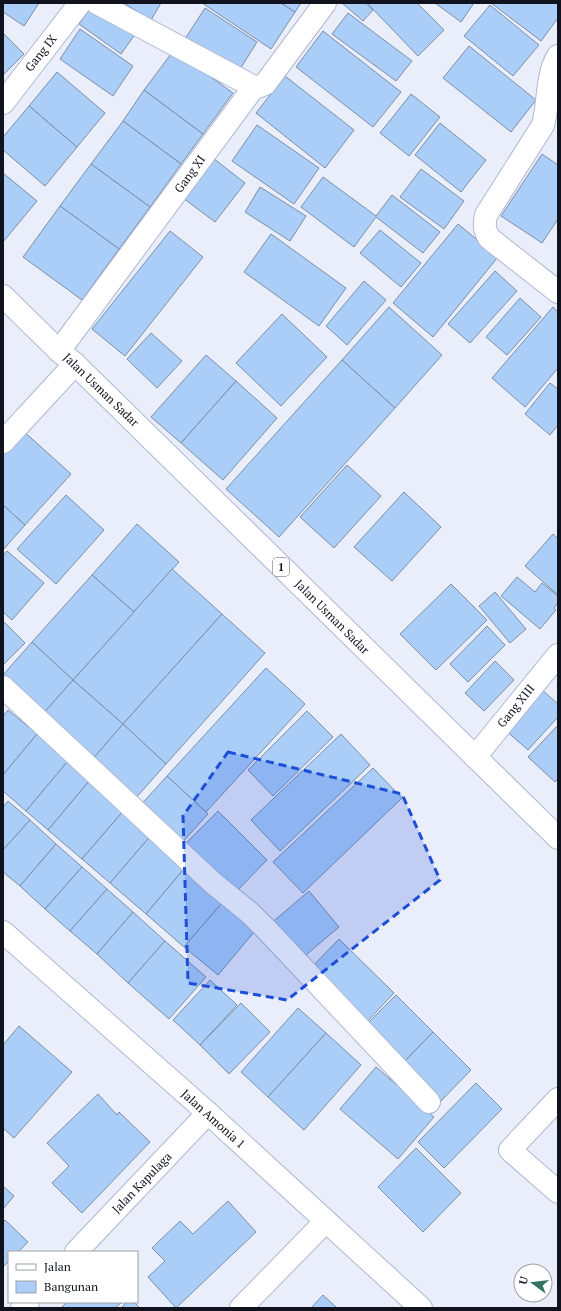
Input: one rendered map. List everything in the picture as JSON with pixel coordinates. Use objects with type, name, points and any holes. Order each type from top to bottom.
[{"type":"main road","name":"Gang IX","points":[[3,103],[80,3]]},
{"type":"main road","points":[[97,3],[254,87]]},
{"type":"main road","name":"Gang XI","points":[[3,442],[67,357],[254,87],[265,84],[324,3]]},
{"type":"main road","points":[[558,56],[554,62],[543,125],[486,215],[484,224],[489,238],[558,292]]},
{"type":"main road","name":"Jalan Usman Sadar","points":[[3,296],[558,838]]},
{"type":"main road","name":"Gang XIII","points":[[475,757],[558,655]]},
{"type":"main road","points":[[3,687],[213,883],[250,913],[429,1102]]},
{"type":"main road","name":"Jalan Amonia 1","points":[[3,932],[208,1113],[421,1308]]},
{"type":"main road","points":[[558,1099],[510,1150],[558,1192]]},
{"type":"main road","name":"Jalan Kapulaga","points":[[77,1251],[208,1113]]},
{"type":"main road","points":[[241,1308],[326,1221]]},
{"type":"highlighted area","points":[[228,752],[402,794],[440,880],[287,1000],[188,983],[183,816]]},
{"type":"building","points":[[3,3],[39,3],[24,26],[3,12]]},
{"type":"building","points":[[94,3],[136,33],[121,54],[79,24]]},
{"type":"building","points":[[124,3],[161,3],[151,20]]},
{"type":"building","points":[[202,3],[281,3],[295,12],[271,49]]},
{"type":"building","points":[[281,3],[301,3],[295,12]]},
{"type":"building","points":[[342,3],[365,3],[373,10],[363,21]]},
{"type":"building","points":[[367,3],[417,3],[444,30],[418,56]]},
{"type":"building","points":[[435,3],[474,3],[461,22]]},
{"type":"building","points":[[491,3],[558,3],[558,18],[541,41]]},
{"type":"building","points":[[490,5],[539,45],[513,76],[464,36]]},
{"type":"building","points":[[205,8],[257,42],[237,74],[185,39]]},
{"type":"building","points":[[348,13],[412,61],[396,81],[332,34]]},
{"type":"building","points":[[80,29],[133,66],[113,96],[60,59]]},
{"type":"building","points":[[323,31],[401,92],[373,127],[296,67]]},
{"type":"building","points":[[3,33],[24,54],[3,75]]},
{"type":"building","points":[[469,46],[536,100],[511,132],[443,78]]},
{"type":"building","points":[[174,50],[233,93],[203,134],[144,90]]},
{"type":"building","points":[[57,72],[105,113],[77,147],[29,106]]},
{"type":"building","points":[[285,76],[354,130],[325,168],[256,113]]},
{"type":"building","points":[[144,90],[203,134],[181,164],[123,121]]},
{"type":"building","points":[[411,94],[440,117],[409,156],[380,133]]},
{"type":"building","points":[[29,106],[77,147],[45,186],[3,150],[3,137]]},
{"type":"building","points":[[123,121],[181,164],[150,207],[91,164]]},
{"type":"building","points":[[440,123],[486,160],[461,192],[415,155]]},
{"type":"building","points":[[257,125],[319,168],[294,204],[232,161]]},
{"type":"building","points":[[542,154],[558,165],[558,219],[542,243],[501,216]]},
{"type":"building","points":[[213,158],[245,183],[215,222],[183,198]]},
{"type":"building","points":[[91,164],[150,207],[119,249],[60,206]]},
{"type":"building","points":[[421,169],[464,201],[444,229],[400,197]]},
{"type":"building","points":[[3,173],[37,201],[3,242]]},
{"type":"building","points":[[323,177],[376,216],[392,195],[440,232],[423,253],[376,217],[354,247],[301,207]]},
{"type":"building","points":[[260,187],[306,216],[290,241],[245,212]]},
{"type":"building","points":[[60,206],[119,249],[82,300],[23,257]]},
{"type":"building","points":[[458,224],[498,257],[433,337],[393,303]]},
{"type":"building","points":[[380,230],[421,263],[401,287],[360,253]]},
{"type":"building","points":[[170,231],[203,257],[125,356],[92,329]]},
{"type":"building","points":[[271,234],[346,288],[319,326],[244,272]]},
{"type":"building","points":[[495,271],[517,291],[470,343],[448,324]]},
{"type":"building","points":[[364,281],[386,300],[347,345],[326,326]]},
{"type":"building","points":[[520,298],[541,317],[507,355],[486,337]]},
{"type":"building","points":[[389,307],[442,355],[395,408],[342,360]]},
{"type":"building","points":[[553,307],[558,312],[558,368],[525,407],[492,378]]},
{"type":"building","points":[[282,314],[327,357],[281,406],[236,363]]},
{"type":"building","points":[[151,333],[182,361],[157,388],[127,359]]},
{"type":"building","points":[[206,355],[236,381],[181,443],[151,417]]},
{"type":"building","points":[[342,360],[395,408],[279,537],[226,489]]},
{"type":"building","points":[[236,381],[277,418],[223,480],[181,443]]},
{"type":"building","points":[[550,383],[558,389],[558,425],[550,435],[525,414]]},
{"type":"building","points":[[20,428],[71,474],[25,525],[3,505],[3,447]]},
{"type":"building","points":[[347,465],[381,496],[334,548],[300,517]]},
{"type":"building","points":[[404,492],[441,527],[392,581],[354,547]]},
{"type":"building","points":[[66,495],[104,530],[56,584],[17,549]]},
{"type":"building","points":[[3,505],[25,525],[3,550]]},
{"type":"building","points":[[137,524],[179,562],[134,612],[92,575]]},
{"type":"building","points":[[553,534],[558,539],[558,595],[525,566]]},
{"type":"building","points":[[7,551],[44,583],[12,620],[3,612],[3,556]]},
{"type":"building","points":[[172,569],[222,614],[123,724],[73,680]]},
{"type":"building","points":[[92,575],[134,612],[73,680],[32,642]]},
{"type":"building","points":[[517,577],[535,592],[542,583],[558,596],[558,603],[554,608],[556,610],[540,629],[501,596]]},
{"type":"building","points":[[451,584],[487,620],[436,670],[400,634]]},
{"type":"building","points":[[495,592],[526,629],[510,643],[479,606]]},
{"type":"building","points":[[222,614],[265,653],[166,764],[123,724]]},
{"type":"building","points":[[3,621],[25,643],[3,665]]},
{"type":"building","points":[[487,626],[505,645],[468,682],[450,664]]},
{"type":"building","points":[[32,642],[73,680],[41,716],[3,681],[3,675]]},
{"type":"building","points":[[495,661],[514,680],[484,711],[465,693]]},
{"type":"building","points":[[266,668],[305,704],[206,812],[167,776]]},
{"type":"building","points":[[73,680],[123,724],[91,761],[41,716]]},
{"type":"building","points":[[541,689],[558,704],[558,717],[528,750],[504,729]]},
{"type":"building","points":[[8,710],[37,734],[3,775],[3,716]]},
{"type":"building","points":[[307,711],[333,737],[273,796],[248,770]]},
{"type":"building","points":[[123,724],[166,764],[134,800],[91,761]]},
{"type":"building","points":[[558,725],[558,779],[555,782],[528,757]]},
{"type":"building","points":[[37,734],[68,761],[26,811],[3,791],[3,775]]},
{"type":"building","points":[[341,734],[370,765],[280,851],[251,820]]},
{"type":"building","points":[[68,761],[90,780],[48,830],[26,811]]},
{"type":"building","points":[[373,768],[402,798],[303,893],[273,862]]},
{"type":"building","points":[[167,776],[208,814],[179,846],[138,808]]},
{"type":"building","points":[[90,780],[125,809],[82,859],[48,830]]},
{"type":"building","points":[[8,801],[30,820],[3,850],[3,807]]},
{"type":"building","points":[[125,809],[153,833],[110,883],[82,859]]},
{"type":"building","points":[[218,811],[267,860],[232,896],[182,847]]},
{"type":"building","points":[[30,820],[56,844],[20,886],[3,872],[3,850]]},
{"type":"building","points":[[153,833],[188,864],[146,914],[110,883]]},
{"type":"building","points":[[56,844],[82,867],[45,909],[20,886]]},
{"type":"building","points":[[188,864],[227,897],[184,947],[146,914]]},
{"type":"building","points":[[82,867],[107,889],[70,931],[45,909]]},
{"type":"building","points":[[107,889],[133,912],[97,954],[70,931]]},
{"type":"building","points":[[309,891],[339,927],[300,960],[269,925]]},
{"type":"building","points":[[227,897],[260,925],[218,975],[184,947]]},
{"type":"building","points":[[133,912],[165,941],[128,983],[97,954]]},
{"type":"building","points":[[339,939],[394,993],[364,1025],[308,971]]},
{"type":"building","points":[[165,941],[206,977],[169,1019],[128,983]]},
{"type":"building","points":[[210,980],[237,1005],[200,1045],[173,1020]]},
{"type":"building","points":[[396,995],[433,1032],[401,1065],[363,1028]]},
{"type":"building","points":[[241,1003],[270,1032],[229,1074],[200,1045]]},
{"type":"building","points":[[298,1008],[326,1033],[268,1097],[241,1072]]},
{"type":"building","points":[[19,1026],[72,1072],[14,1138],[3,1128],[3,1045]]},
{"type":"building","points":[[433,1032],[471,1070],[439,1103],[401,1065]]},
{"type":"building","points":[[326,1033],[361,1065],[304,1130],[268,1097]]},
{"type":"building","points":[[376,1067],[434,1117],[398,1159],[340,1109]]},
{"type":"building","points":[[476,1083],[502,1109],[444,1168],[418,1142]]},
{"type":"building","points":[[98,1094],[117,1115],[119,1112],[150,1142],[82,1213],[52,1183],[69,1166],[47,1143]]},
{"type":"building","points":[[416,1148],[461,1193],[423,1232],[378,1187]]},
{"type":"building","points":[[3,1186],[14,1196],[3,1209]]},
{"type":"building","points":[[228,1201],[256,1232],[176,1308],[148,1277],[165,1261],[152,1248],[180,1221],[193,1234]]},
{"type":"building","points":[[5,1220],[28,1242],[19,1251],[8,1251],[8,1262],[3,1267],[3,1222]]},
{"type":"building","points":[[323,1295],[337,1308],[311,1308]]},
{"type":"building","points":[[66,1303],[121,1303],[115,1308],[61,1308]]},
{"type":"building","points":[[126,1303],[135,1303],[140,1308],[121,1308]]}]
